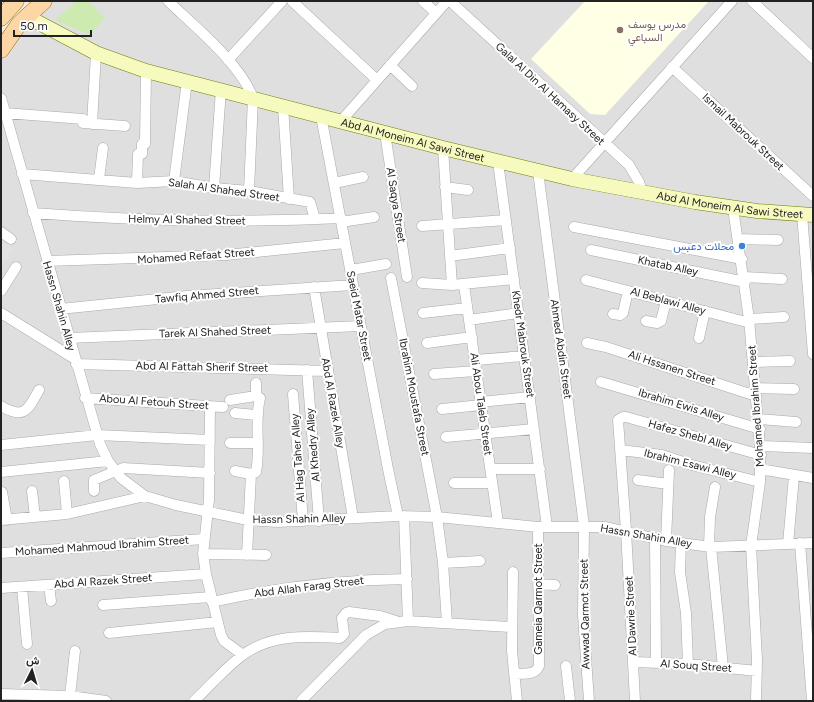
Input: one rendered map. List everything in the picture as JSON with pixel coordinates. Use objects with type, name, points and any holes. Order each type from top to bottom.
[{"type":"main road","points":[[1,18],[16,1]]},
{"type":"main road","points":[[1,50],[26,16],[44,1]]},
{"type":"street","points":[[168,1],[228,60],[243,77],[253,98],[250,191]]},
{"type":"street","points":[[228,60],[282,1]]},
{"type":"street","points":[[292,1],[377,80]]},
{"type":"street","points":[[423,1],[436,13]]},
{"type":"street","points":[[341,122],[448,1]]},
{"type":"street","name":"Galal Al Din Al Hamasy Street","points":[[448,1],[629,165],[639,182],[642,192]]},
{"type":"street","points":[[572,179],[732,1]]},
{"type":"street","points":[[752,1],[813,58]]},
{"type":"street","name":"Abd Al Moneim Al Sawi Street","points":[[26,16],[96,53],[146,71],[221,89],[442,148],[572,179],[642,192],[733,208],[810,215]]},
{"type":"street","points":[[92,124],[96,53]]},
{"type":"street","points":[[390,65],[412,86]]},
{"type":"street","name":"Ismail Mabrouk Street","points":[[672,67],[813,196]]},
{"type":"street","points":[[137,183],[138,154],[142,154],[142,144],[145,144],[146,71]]},
{"type":"street","points":[[174,181],[187,81]]},
{"type":"street","points":[[214,188],[221,89]]},
{"type":"street","name":"Hassn Shahin Alley","points":[[1,98],[46,262],[97,435],[114,471],[128,485],[145,496],[160,501],[248,520],[302,521],[401,516],[437,517],[542,527],[606,527],[626,530],[655,538],[710,547],[813,543]]},
{"type":"street","points":[[283,106],[289,199]]},
{"type":"street","points":[[5,114],[83,119],[83,123],[125,126]]},
{"type":"street","name":"Saeid Matar Street","points":[[321,116],[388,469],[401,516],[407,579],[408,621]]},
{"type":"street","name":"Al Saqya Street","points":[[385,133],[407,277]]},
{"type":"street","points":[[100,179],[103,148]]},
{"type":"street","points":[[442,148],[452,285]]},
{"type":"street","name":"Khedr Mabrouk Street","points":[[498,162],[540,469],[542,527]]},
{"type":"street","name":"Salah Al Shahed Street","points":[[21,169],[137,183],[174,181],[214,188],[250,191],[310,202],[315,219]]},
{"type":"street","name":"Ahmed Abdin Street","points":[[538,171],[584,526]]},
{"type":"street","points":[[334,183],[363,177]]},
{"type":"street","points":[[445,187],[468,190]]},
{"type":"street","name":"Mohamed Ibrahim Street","points":[[733,208],[742,259],[750,321],[759,424],[760,482],[751,546],[758,672],[756,701]]},
{"type":"street","name":"Helmy Al Shahed Street","points":[[33,213],[174,221],[341,220],[374,218]]},
{"type":"street","points":[[810,215],[813,354]]},
{"type":"street","points":[[422,226],[506,220]]},
{"type":"street","points":[[574,227],[742,259]]},
{"type":"street","points":[[1,232],[12,239]]},
{"type":"street","points":[[738,238],[778,240]]},
{"type":"street","name":"Mohamed Refaat Street","points":[[46,262],[226,255],[345,243]]},
{"type":"street","points":[[450,256],[510,248]]},
{"type":"street","name":"Khatab Alley","points":[[591,250],[745,280],[782,278]]},
{"type":"street","points":[[351,270],[386,264]]},
{"type":"street","points":[[1,291],[16,266]]},
{"type":"street","name":"Ibrahim Moustafa Street","points":[[391,278],[437,517],[443,563],[447,623]]},
{"type":"street","points":[[422,283],[464,285],[514,279]]},
{"type":"street","name":"Al Beblawi Alley","points":[[586,280],[705,311],[750,321],[784,317]]},
{"type":"street","name":"Tawfiq Ahmed Street","points":[[60,309],[187,296],[354,285]]},
{"type":"street","name":"Ali Abou Taleb Street","points":[[464,285],[498,523]]},
{"type":"street","name":"Abd Al Razek Alley","points":[[314,287],[354,518]]},
{"type":"street","points":[[613,314],[620,315],[623,313],[628,291]]},
{"type":"street","points":[[646,321],[657,323],[661,321],[666,301]]},
{"type":"street","points":[[422,313],[467,308]]},
{"type":"street","points":[[699,338],[705,311]]},
{"type":"street","points":[[1,313],[76,361]]},
{"type":"street","points":[[469,320],[519,313]]},
{"type":"street","name":"Tarek Al Shahed Street","points":[[69,338],[361,326]]},
{"type":"street","points":[[427,343],[472,337]]},
{"type":"street","name":"Ali Hssanen Street","points":[[587,343],[606,347],[756,392],[794,389]]},
{"type":"street","points":[[475,360],[524,356]]},
{"type":"street","name":"Abd Al Fattah Sherif Street","points":[[76,361],[328,371]]},
{"type":"street","points":[[754,362],[790,361]]},
{"type":"street","name":"Al Khedry Alley","points":[[307,370],[319,520]]},
{"type":"street","points":[[434,374],[476,371]]},
{"type":"street","name":"Ibrahim Ewis Alley","points":[[602,382],[759,424],[796,422]]},
{"type":"street","points":[[235,471],[251,474],[256,472],[258,463],[256,415],[260,398],[256,396],[256,383]]},
{"type":"street","points":[[1,406],[14,413],[24,412],[29,408],[38,390]]},
{"type":"street","name":"Al Hag Taher Alley","points":[[293,394],[302,521]]},
{"type":"street","name":"Abou Al Fetouh Street","points":[[85,398],[210,406],[256,396]]},
{"type":"street","points":[[442,410],[530,396]]},
{"type":"street","points":[[210,406],[210,473],[208,512],[203,554],[212,600],[224,641],[243,655]]},
{"type":"street","points":[[235,413],[256,415]]},
{"type":"street","name":"Hafez Shebl Alley","points":[[620,418],[626,417],[760,450],[813,448]]},
{"type":"street","name":"Al Dawrie Street","points":[[620,418],[618,424],[626,530],[635,701]]},
{"type":"street","points":[[446,437],[486,432],[534,430]]},
{"type":"street","points":[[1,445],[97,435],[210,440]]},
{"type":"street","points":[[230,443],[257,443]]},
{"type":"street","name":"Ibrahim Esawi Alley","points":[[620,450],[662,455],[692,465],[760,482]]},
{"type":"street","points":[[1,472],[108,461]]},
{"type":"street","points":[[94,492],[94,480],[114,471],[126,468],[210,473]]},
{"type":"street","points":[[491,469],[540,469]]},
{"type":"street","points":[[760,469],[794,476],[813,478]]},
{"type":"street","points":[[666,540],[669,470]]},
{"type":"street","points":[[247,555],[251,474]]},
{"type":"street","points":[[788,544],[794,476]]},
{"type":"street","points":[[638,480],[668,484]]},
{"type":"street","points":[[64,481],[67,514]]},
{"type":"street","points":[[454,483],[492,483]]},
{"type":"street","points":[[715,487],[710,517],[710,547],[723,667]]},
{"type":"street","points":[[32,491],[35,517]]},
{"type":"street","points":[[2,492],[4,520],[67,514],[145,496]]},
{"type":"street","name":"Awwad Qarmot Street","points":[[584,526],[583,615],[589,701]]},
{"type":"street","name":"Gameia Qarmot Street","points":[[514,674],[532,673],[538,669],[538,584],[542,527]]},
{"type":"street","name":"Mohamed Mahmoud Ibrahim Street","points":[[1,553],[204,538]]},
{"type":"street","points":[[655,538],[656,662]]},
{"type":"street","points":[[681,543],[680,572],[686,613],[688,664]]},
{"type":"street","points":[[800,543],[812,701]]},
{"type":"street","points":[[203,554],[266,555]]},
{"type":"street","points":[[443,563],[480,561]]},
{"type":"street","points":[[513,572],[512,627],[514,699]]},
{"type":"street","name":"Abd Al Razek Street","points":[[1,588],[206,574]]},
{"type":"street","name":"Abd Allah Farag Street","points":[[103,605],[212,600],[309,584],[351,580],[407,579]]},
{"type":"street","points":[[538,584],[555,585]]},
{"type":"street","points":[[49,585],[52,601]]},
{"type":"street","points":[[22,587],[27,644]]},
{"type":"street","points":[[194,701],[243,655],[257,646],[290,638],[306,636],[340,638],[344,634],[342,618],[349,612],[380,616],[396,621],[512,627]]},
{"type":"street","points":[[300,701],[366,635],[375,628],[396,621]]},
{"type":"street","points":[[109,633],[218,622]]},
{"type":"street","points":[[70,696],[75,651]]},
{"type":"street","name":"Al Souq Street","points":[[634,662],[688,664],[758,672]]},
{"type":"street","points":[[566,666],[570,701]]},
{"type":"street","points":[[1,694],[70,696],[106,701]]},
{"type":"shaded area","points":[[40,1],[813,1],[813,701],[1,701],[1,44]]},
{"type":"shaded area","name":"مدرس يوسف السباعي","points":[[585,1],[709,1],[605,115],[590,114],[531,59]]},
{"type":"shaded area","points":[[1,242],[13,248],[1,267]]},
{"type":"green space","points":[[77,1],[88,1],[105,18],[90,35],[55,20]]},
{"type":"place","name":"مدرس يوسف السباعي","points":[[620,30]]},
{"type":"place","name":"محلات دعبس","points":[[742,246]]}]
